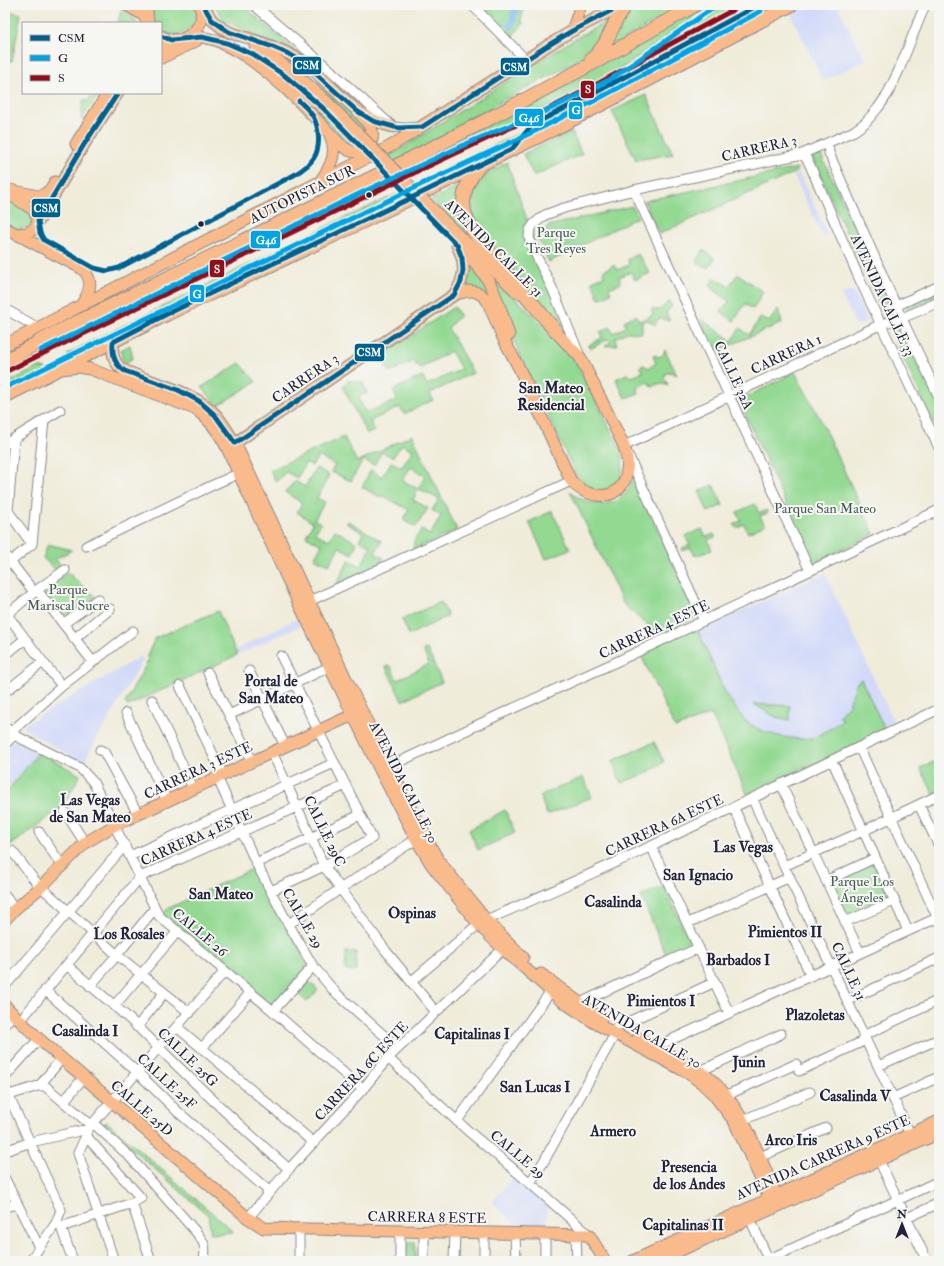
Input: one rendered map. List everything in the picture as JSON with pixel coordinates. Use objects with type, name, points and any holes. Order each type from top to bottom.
[{"type":"highway","points":[[577,71],[600,52],[617,17],[626,5]]},
{"type":"highway","name":"AUTOPISTA SUR","points":[[5,361],[57,332],[409,160],[479,124],[695,5]]},
{"type":"highway","points":[[5,396],[167,314],[341,232],[598,107],[791,5]]},
{"type":"highway","points":[[481,164],[468,183],[465,193],[464,205],[466,219],[478,238],[554,329]]},
{"type":"main road","points":[[126,5],[142,14],[147,22]]},
{"type":"main road","points":[[148,5],[148,22]]},
{"type":"main road","points":[[162,46],[192,34],[201,22],[202,5]]},
{"type":"main road","name":"AVENIDA CALLE 31","points":[[202,5],[212,20],[229,32],[273,57],[309,85],[326,105],[460,242],[554,329],[580,357],[624,446],[627,457],[627,471],[626,478],[621,487],[614,493],[604,496],[594,496],[584,492],[571,481]]},
{"type":"main road","points":[[572,31],[581,5]]},
{"type":"main road","points":[[5,345],[391,146],[572,31],[622,5]]},
{"type":"main road","points":[[162,58],[192,43],[213,39],[249,58],[277,81],[345,148],[355,152],[360,151],[366,148],[371,142],[372,132],[367,124],[356,111],[308,66],[298,59],[273,47],[229,32]]},
{"type":"main road","name":"AVENIDA CALLE 31","points":[[162,36],[171,40],[197,36],[233,45],[262,60],[326,105]]},
{"type":"main road","points":[[5,191],[38,196],[43,196],[48,192],[107,94]]},
{"type":"main road","points":[[16,234],[31,232],[117,94]]},
{"type":"main road","points":[[356,111],[378,123],[393,127]]},
{"type":"main road","points":[[321,181],[331,164],[334,153],[333,144],[329,133]]},
{"type":"main road","points":[[5,191],[31,207],[36,214],[38,221]]},
{"type":"main road","points":[[5,228],[85,271],[89,279],[90,288],[87,297],[81,305]]},
{"type":"main road","name":"AVENIDA CALLE 31","points":[[460,242],[493,290],[502,312],[519,368]]},
{"type":"main road","name":"CARRERA 3","points":[[231,445],[454,295],[462,281],[464,273],[460,242]]},
{"type":"main road","points":[[454,295],[466,291],[472,291],[483,295],[490,306],[504,340],[519,368],[571,481]]},
{"type":"main road","name":"AVENIDA CALLE 30","points":[[112,342],[112,354],[116,363],[130,378]]},
{"type":"main road","name":"AVENIDA CALLE 30","points":[[59,370],[84,368],[130,378],[184,393],[199,401],[222,422],[243,472],[305,604],[384,769],[420,837],[431,864],[482,922],[502,949],[579,1013],[651,1049],[700,1071],[709,1077],[727,1095],[743,1120],[760,1157],[775,1202]]},
{"type":"main road","name":"AVENIDA CALLE 30","points":[[305,604],[329,667],[357,712]]},
{"type":"main road","name":"CARRERA 3 ESTE","points":[[5,920],[85,843],[115,825],[357,712]]},
{"type":"main road","name":"AVENIDA CALLE 30","points":[[482,922],[502,937],[542,975],[616,1031]]},
{"type":"main road","name":"CALLE 25D","points":[[5,1004],[39,1039],[248,1218],[264,1228]]},
{"type":"main road","name":"AVENIDA CALLE 30","points":[[651,1049],[688,1073],[703,1084],[714,1095],[734,1121],[775,1202]]},
{"type":"main road","name":"AVENIDA CARRERA 9 ESTE","points":[[877,1156],[910,1134],[939,1121]]},
{"type":"main road","name":"AVENIDA CARRERA 9 ESTE","points":[[633,1261],[748,1214],[877,1156],[939,1133]]},
{"type":"main road","name":"AVENIDA CARRERA 9 ESTE","points":[[657,1261],[748,1214]]},
{"type":"main road","name":"CARRERA 8 ESTE","points":[[264,1228],[589,1235]]},
{"type":"main road","name":"CALLE 29","points":[[589,1235],[605,1261]]},
{"type":"street","points":[[254,5],[329,69],[393,127],[422,127]]},
{"type":"street","points":[[473,5],[526,60]]},
{"type":"street","name":"CARRERA 3","points":[[580,357],[553,290],[531,245],[529,236],[530,230],[534,224],[539,219],[553,211],[634,190],[802,154],[854,131],[865,123],[887,95],[926,5]]},
{"type":"street","name":"AVENIDA CALLE 33","points":[[828,143],[829,153],[896,306],[939,396]]},
{"type":"street","name":"AVENIDA CALLE 33","points":[[802,154],[809,163],[881,324],[939,448]]},
{"type":"street","name":"CALLE 32A","points":[[634,190],[810,571]]},
{"type":"street","points":[[896,306],[939,286]]},
{"type":"street","name":"CARRERA 1","points":[[624,446],[881,324],[902,318],[939,302]]},
{"type":"street","points":[[5,309],[38,328]]},
{"type":"street","points":[[5,444],[60,410]]},
{"type":"street","points":[[32,544],[44,420]]},
{"type":"street","points":[[14,439],[7,509],[32,544]]},
{"type":"street","points":[[624,446],[704,620]]},
{"type":"street","points":[[86,546],[212,485],[243,472]]},
{"type":"street","points":[[305,604],[571,481]]},
{"type":"street","name":"CARRERA 4 ESTE","points":[[384,769],[939,510]]},
{"type":"street","points":[[32,544],[8,559],[64,624],[93,662]]},
{"type":"street","points":[[62,686],[6,614],[65,570]]},
{"type":"street","points":[[64,624],[98,599]]},
{"type":"street","points":[[74,639],[110,609]]},
{"type":"street","points":[[5,744],[8,732],[62,686],[133,631]]},
{"type":"street","points":[[5,655],[25,639]]},
{"type":"street","points":[[271,891],[324,866],[372,838],[281,656]]},
{"type":"street","points":[[5,692],[43,662]]},
{"type":"street","points":[[229,715],[329,667]]},
{"type":"street","points":[[249,670],[285,746]]},
{"type":"street","points":[[208,673],[252,761]]},
{"type":"street","name":"CALLE 29","points":[[180,686],[220,776],[232,810],[256,863],[313,966],[334,992],[399,1047]]},
{"type":"street","points":[[152,700],[193,788]]},
{"type":"street","name":"CARRERA 6A ESTE","points":[[411,982],[482,922],[734,808],[781,784],[860,748],[939,708]]},
{"type":"street","points":[[126,713],[167,800]]},
{"type":"street","name":"CALLE 26","points":[[8,732],[80,768],[93,782],[159,916],[273,1011],[363,1089]]},
{"type":"street","points":[[651,1049],[939,918],[860,748]]},
{"type":"street","points":[[100,750],[104,752],[138,814]]},
{"type":"street","name":"CALLE 29C","points":[[272,752],[324,866],[386,950],[436,1012]]},
{"type":"street","points":[[832,760],[908,931]]},
{"type":"street","points":[[130,856],[334,762]]},
{"type":"street","points":[[781,784],[860,953]]},
{"type":"street","name":"CARRERA 4 ESTE","points":[[5,1024],[16,1017],[45,990],[140,877],[346,785]]},
{"type":"street","points":[[784,866],[939,795]]},
{"type":"street","name":"CALLE 31","points":[[752,798],[910,1134]]},
{"type":"street","points":[[919,805],[939,846]]},
{"type":"street","points":[[734,808],[811,976]]},
{"type":"street","points":[[65,812],[85,843]]},
{"type":"street","points":[[256,863],[360,815]]},
{"type":"street","points":[[39,832],[63,865]]},
{"type":"street","points":[[289,924],[420,837]]},
{"type":"street","points":[[5,986],[125,845]]},
{"type":"street","points":[[651,846],[688,922],[729,1013]]},
{"type":"street","points":[[12,851],[41,887],[117,956],[190,1013]]},
{"type":"street","points":[[826,880],[876,858]]},
{"type":"street","points":[[688,922],[790,877]]},
{"type":"street","points":[[5,895],[15,909]]},
{"type":"street","points":[[845,922],[894,900]]},
{"type":"street","points":[[90,986],[117,956],[155,908]]},
{"type":"street","points":[[114,1006],[178,931]]},
{"type":"street","points":[[580,1003],[669,960],[699,948]]},
{"type":"street","name":"CARRERA 6C ESTE","points":[[248,1218],[289,1169],[363,1089],[388,1058],[502,949]]},
{"type":"street","points":[[847,1001],[939,958]]},
{"type":"street","name":"CALLE 25G","points":[[67,965],[137,1027],[158,1049],[247,1133],[289,1169]]},
{"type":"street","points":[[273,1011],[313,966]]},
{"type":"street","points":[[114,1261],[78,1153],[90,1128],[111,1101],[190,1013],[225,971]]},
{"type":"street","points":[[530,1182],[544,1161],[616,1031],[715,982]]},
{"type":"street","name":"CALLE 25F","points":[[45,990],[137,1072],[177,1111],[270,1192]]},
{"type":"street","points":[[457,1121],[551,991]]},
{"type":"street","points":[[137,1027],[164,992]]},
{"type":"street","points":[[202,1048],[250,992]]},
{"type":"street","points":[[727,1095],[798,1067],[864,1038],[939,1000]]},
{"type":"street","points":[[177,1027],[314,1143]]},
{"type":"street","points":[[700,1071],[781,1034]]},
{"type":"street","points":[[5,1078],[39,1039]]},
{"type":"street","points":[[878,1066],[939,1039]]},
{"type":"street","points":[[43,1086],[62,1058]]},
{"type":"street","name":"CALLE 29","points":[[388,1058],[457,1121],[530,1182],[589,1235]]},
{"type":"street","points":[[64,1101],[84,1077]]},
{"type":"street","points":[[893,1098],[939,1077]]},
{"type":"street","points":[[30,1261],[39,1247],[58,1225],[61,1210],[7,1092],[43,1086],[64,1101],[90,1128],[141,1198],[132,1203],[98,1215],[58,1225]]},
{"type":"street","points":[[743,1120],[810,1092]]},
{"type":"street","points":[[5,1151],[31,1142],[90,1128],[129,1156],[196,1232],[204,1242],[206,1249],[204,1261]]},
{"type":"street","points":[[760,1157],[826,1128]]},
{"type":"street","points":[[877,1156],[927,1261]]},
{"type":"street","points":[[5,1179],[39,1247]]},
{"type":"street","points":[[748,1214],[767,1261],[939,1181]]},
{"type":"street","points":[[132,1203],[151,1261]]},
{"type":"street","points":[[907,1218],[939,1203]]},
{"type":"street","points":[[5,1207],[17,1204]]},
{"type":"street","points":[[58,1225],[73,1261]]},
{"type":"street","points":[[299,1228],[299,1261]]},
{"type":"street","points":[[400,1231],[400,1261]]},
{"type":"street","points":[[424,1231],[424,1261]]},
{"type":"street","points":[[454,1261],[455,1232]]},
{"type":"street","points":[[484,1233],[484,1261]]},
{"type":"street","points":[[515,1233],[516,1261]]},
{"type":"street","points":[[545,1234],[545,1261]]},
{"type":"street","points":[[576,1235],[577,1261]]},
{"type":"shaded area","points":[[810,5],[837,5],[866,60],[823,81],[791,15]]},
{"type":"shaded area","points":[[799,173],[828,234],[827,236],[823,237],[794,176]]},
{"type":"shaded area","points":[[853,290],[868,321],[857,326],[841,294]]},
{"type":"shaded area","points":[[825,573],[894,722],[884,726],[886,732],[767,785],[698,631]]},
{"type":"shaded area","points":[[296,619],[301,626],[237,655],[235,650]]},
{"type":"shaded area","points":[[141,656],[143,660],[83,763],[24,729],[24,725]]},
{"type":"shaded area","points":[[17,741],[38,753],[5,792],[5,748],[10,742]]},
{"type":"shaded area","points":[[516,1174],[547,1202],[547,1229],[517,1228],[517,1226],[492,1202]]},
{"type":"green space","points":[[152,5],[197,5],[197,22],[181,34],[173,35],[162,31],[162,22],[154,22],[152,18]]},
{"type":"green space","points":[[214,5],[243,5],[302,57],[225,21]]},
{"type":"green space","points":[[486,5],[525,5],[521,20],[524,24],[512,36],[480,8]]},
{"type":"green space","points":[[638,5],[685,5],[606,49],[616,24],[631,8]]},
{"type":"green space","points":[[703,5],[711,5],[625,66],[590,87],[553,105],[402,169]]},
{"type":"green space","points":[[765,5],[782,5],[530,135],[543,123],[640,73]]},
{"type":"green space","points":[[721,7],[725,8],[728,13],[727,18],[655,57],[653,54]]},
{"type":"green space","points":[[121,10],[133,17],[136,22],[118,22]]},
{"type":"green space","points":[[5,11],[21,14],[12,61],[5,60]]},
{"type":"green space","points":[[613,18],[592,53],[495,105],[481,116],[395,162],[389,156],[574,39]]},
{"type":"green space","points":[[290,65],[312,77],[366,129],[366,134]]},
{"type":"green space","points":[[299,90],[353,145],[350,145],[298,93]]},
{"type":"green space","points":[[91,94],[99,94],[81,120],[83,100],[89,101]]},
{"type":"green space","points":[[646,95],[673,154],[636,160],[612,111]]},
{"type":"green space","points":[[572,132],[582,154],[534,176],[523,154]]},
{"type":"green space","points":[[520,133],[506,147],[449,174],[434,175]]},
{"type":"green space","points":[[814,154],[821,155],[939,408],[939,436],[812,157]]},
{"type":"green space","points":[[507,162],[567,334],[532,295],[469,215],[469,194],[477,180]]},
{"type":"green space","points":[[797,168],[798,171],[659,234],[644,201]]},
{"type":"green space","points":[[433,182],[63,363],[68,354],[84,345],[336,222],[421,183]]},
{"type":"green space","points":[[463,184],[459,212],[460,220],[493,262],[431,200]]},
{"type":"green space","points":[[5,197],[27,210],[34,220],[31,226],[17,230],[5,223]]},
{"type":"green space","name":"Parque Tres Reyes","points":[[632,206],[638,217],[549,262],[538,239],[548,226]]},
{"type":"green space","points":[[703,250],[715,259],[707,269],[696,261]]},
{"type":"green space","points":[[638,254],[650,273],[635,280],[631,272],[619,277],[621,283],[609,288],[611,293],[599,299],[592,281],[604,276],[603,271],[614,265],[617,270],[629,265],[628,259]]},
{"type":"green space","points":[[466,260],[489,288],[489,298],[462,288]]},
{"type":"green space","points":[[487,270],[573,356],[621,450],[623,462],[622,474],[617,484],[613,488],[602,491],[592,490],[577,477],[521,358]]},
{"type":"green space","points":[[738,274],[763,292],[753,309],[745,304],[734,321],[721,312],[729,301],[709,286],[715,278],[729,286]]},
{"type":"green space","points":[[939,290],[939,297],[908,311],[907,305]]},
{"type":"green space","points":[[669,301],[672,306],[666,313],[670,321],[660,318],[657,320],[655,325],[648,320],[642,322],[642,333],[627,332],[615,338],[617,345],[605,346],[611,342],[608,339],[590,349],[589,345],[602,338],[600,332],[610,327],[613,333],[626,327],[624,321],[636,315],[639,321],[653,315],[651,309],[660,310]]},
{"type":"green space","points":[[454,307],[460,315],[448,328],[473,373],[430,393],[433,400],[404,414],[400,407],[370,421],[375,431],[367,434],[343,387],[348,380],[363,383],[367,393],[358,397],[366,413],[397,400],[393,390],[422,376],[427,385],[461,369],[451,351],[419,369],[414,361],[390,372],[380,356]]},
{"type":"green space","points":[[778,309],[782,323],[714,352],[701,319],[732,341],[740,328],[749,335],[761,317],[769,322]]},
{"type":"green space","points":[[130,345],[133,358],[125,363],[122,359],[121,350]]},
{"type":"green space","points":[[665,350],[677,375],[670,372],[666,373],[664,377],[668,385],[662,383],[652,386],[647,382],[637,388],[639,393],[625,398],[616,379],[627,374],[632,377],[643,372],[640,367],[643,365],[649,368],[656,363],[653,355],[660,357],[663,355]]},
{"type":"green space","points":[[240,363],[256,382],[217,406],[202,387]]},
{"type":"green space","points":[[39,367],[48,370],[5,391],[5,384]]},
{"type":"green space","name":"Parque San Mateo","points":[[795,372],[819,417],[874,534],[813,563],[739,401]]},
{"type":"green space","points":[[412,435],[457,530],[413,550],[414,541],[421,530],[430,535],[441,516],[432,510],[439,499],[419,489],[425,476],[411,467],[402,480],[418,489],[413,500],[428,508],[416,527],[403,520],[409,510],[384,496],[378,496],[362,487],[371,470],[382,477],[391,462],[402,467],[413,450],[402,444],[393,457],[382,452],[374,465],[363,460],[351,481],[331,472],[335,465],[318,456],[312,466],[306,463],[297,478],[286,472],[276,482],[270,470],[344,437],[357,462]]},
{"type":"green space","points":[[316,468],[329,475],[317,498],[325,502],[314,520],[321,523],[315,533],[329,540],[335,530],[357,543],[352,554],[339,547],[329,565],[314,558],[322,545],[306,536],[313,523],[297,512],[302,503],[285,492],[295,481],[305,487]]},
{"type":"green space","points":[[633,476],[697,617],[660,636],[624,605],[570,491],[577,497],[592,503],[610,503],[621,498],[626,493]]},
{"type":"green space","points":[[713,485],[723,505],[708,512],[699,491]]},
{"type":"green space","points":[[755,504],[759,513],[767,510],[768,513],[760,516],[765,525],[748,533],[744,524],[736,528],[734,524],[741,521],[737,512]]},
{"type":"green space","points":[[552,511],[570,549],[546,559],[529,522]]},
{"type":"green space","points":[[348,521],[382,541],[375,553],[384,558],[380,565],[339,584],[337,583],[349,560],[361,566],[371,546],[359,540],[363,533],[346,523]]},
{"type":"green space","points":[[702,529],[706,537],[714,534],[715,537],[708,540],[712,550],[695,556],[691,548],[683,551],[682,548],[690,545],[685,536]]},
{"type":"green space","points":[[48,544],[72,550],[55,559],[65,570],[60,574],[43,558]]},
{"type":"green space","name":"Parque Mariscal Sucre","points":[[67,572],[97,598],[66,623],[42,594]]},
{"type":"green space","points":[[441,602],[448,616],[409,635],[402,619]]},
{"type":"green space","points":[[218,611],[237,655],[128,706],[125,703],[148,661],[147,656],[155,638]]},
{"type":"green space","points":[[696,626],[727,697],[744,719],[758,729],[785,737],[803,739],[819,735],[843,719],[839,716],[848,706],[857,682],[861,679],[886,732],[767,785],[748,796],[711,714],[675,728],[640,653]]},
{"type":"green space","points":[[427,649],[442,682],[402,701],[386,667],[390,665],[397,680],[429,664],[423,650]]},
{"type":"green space","points":[[753,704],[790,706],[790,720],[776,717]]},
{"type":"green space","points":[[654,742],[664,762],[645,774],[621,783],[612,761]]},
{"type":"green space","points":[[39,752],[80,775],[63,806],[5,850],[5,794]]},
{"type":"green space","points":[[936,761],[939,766],[939,793],[934,795],[920,768]]},
{"type":"green space","points":[[583,777],[592,797],[547,815],[540,796]]},
{"type":"green space","points":[[505,810],[515,833],[478,850],[469,830]]},
{"type":"green space","name":"Parque Los Ángeles","points":[[874,862],[891,899],[846,917],[829,882]]},
{"type":"green space","points":[[254,868],[308,964],[274,1007],[163,914],[167,909]]},
{"type":"green space","points":[[664,886],[692,946],[667,957],[641,896]]},
{"type":"green space","points":[[346,952],[356,952],[356,971],[345,970]]},
{"type":"green space","points":[[309,982],[318,990],[307,1002],[298,994]]},
{"type":"green space","points":[[107,1122],[234,1232],[211,1234],[208,1215],[103,1124]]},
{"type":"green space","points":[[404,1242],[415,1242],[415,1261],[403,1261]]},
{"type":"waterway","points":[[511,26],[517,5]]},
{"type":"transit line","name":"CSM","points":[[203,5],[212,20],[229,32],[289,54],[303,62],[357,111],[373,121],[398,128],[422,127],[547,46],[622,5]]},
{"type":"transit line","name":"G46","points":[[41,350],[365,191],[477,139],[550,109],[611,79],[717,5]]},
{"type":"transit line","name":"S","points":[[5,372],[416,172],[529,119],[588,89],[742,5]]},
{"type":"transit line","name":"CSM","points":[[411,198],[512,149],[532,125],[758,5]]},
{"type":"transit line","name":"G","points":[[8,386],[422,184],[535,131],[761,11]]},
{"type":"transit line","name":"CSM","points":[[162,36],[171,40],[202,37],[227,43],[252,54],[284,75],[323,108],[411,198]]},
{"type":"transit line","name":"CSM","points":[[117,94],[85,143],[38,221],[40,233],[44,240],[94,268],[107,271],[119,268],[294,175],[306,167],[314,158],[319,140],[313,117],[308,109],[299,101]]},
{"type":"transit line","name":"CSM","points":[[411,198],[457,245],[462,258],[463,270],[461,282],[454,295],[235,443],[215,415],[199,401],[178,390],[125,371],[118,366],[114,359],[113,342],[167,314],[411,198]]},
{"type":"district","name":"San Mateo Residencial","points":[[551,396]]},
{"type":"district","name":"Portal de San Mateo","points":[[271,690]]},
{"type":"district","name":"Las Vegas de San Mateo","points":[[90,808]]},
{"type":"district","name":"Las Vegas","points":[[743,847]]},
{"type":"district","name":"San Ignacio","points":[[698,875]]},
{"type":"district","name":"San Mateo","points":[[221,894]]},
{"type":"district","name":"Casalinda","points":[[613,902]]},
{"type":"district","name":"Ospinas","points":[[412,913]]},
{"type":"district","name":"Pimientos II","points":[[785,932]]},
{"type":"district","name":"Los Rosales","points":[[129,934]]},
{"type":"district","name":"Barbados I","points":[[738,960]]},
{"type":"district","name":"Pimientos I","points":[[661,1001]]},
{"type":"district","name":"Plazoletas","points":[[815,1015]]},
{"type":"district","name":"Casalinda I","points":[[85,1031]]},
{"type":"district","name":"Capitalinas I","points":[[472,1034]]},
{"type":"district","name":"Junin","points":[[749,1062]]},
{"type":"district","name":"San Lucas I","points":[[535,1087]]},
{"type":"district","name":"Casalinda V","points":[[855,1096]]},
{"type":"district","name":"Armero","points":[[613,1131]]},
{"type":"district","name":"Arco Iris","points":[[791,1140]]},
{"type":"district","name":"Presencia de los Andes","points":[[689,1176]]},
{"type":"district","name":"Capitalinas II","points":[[683,1225]]}]
